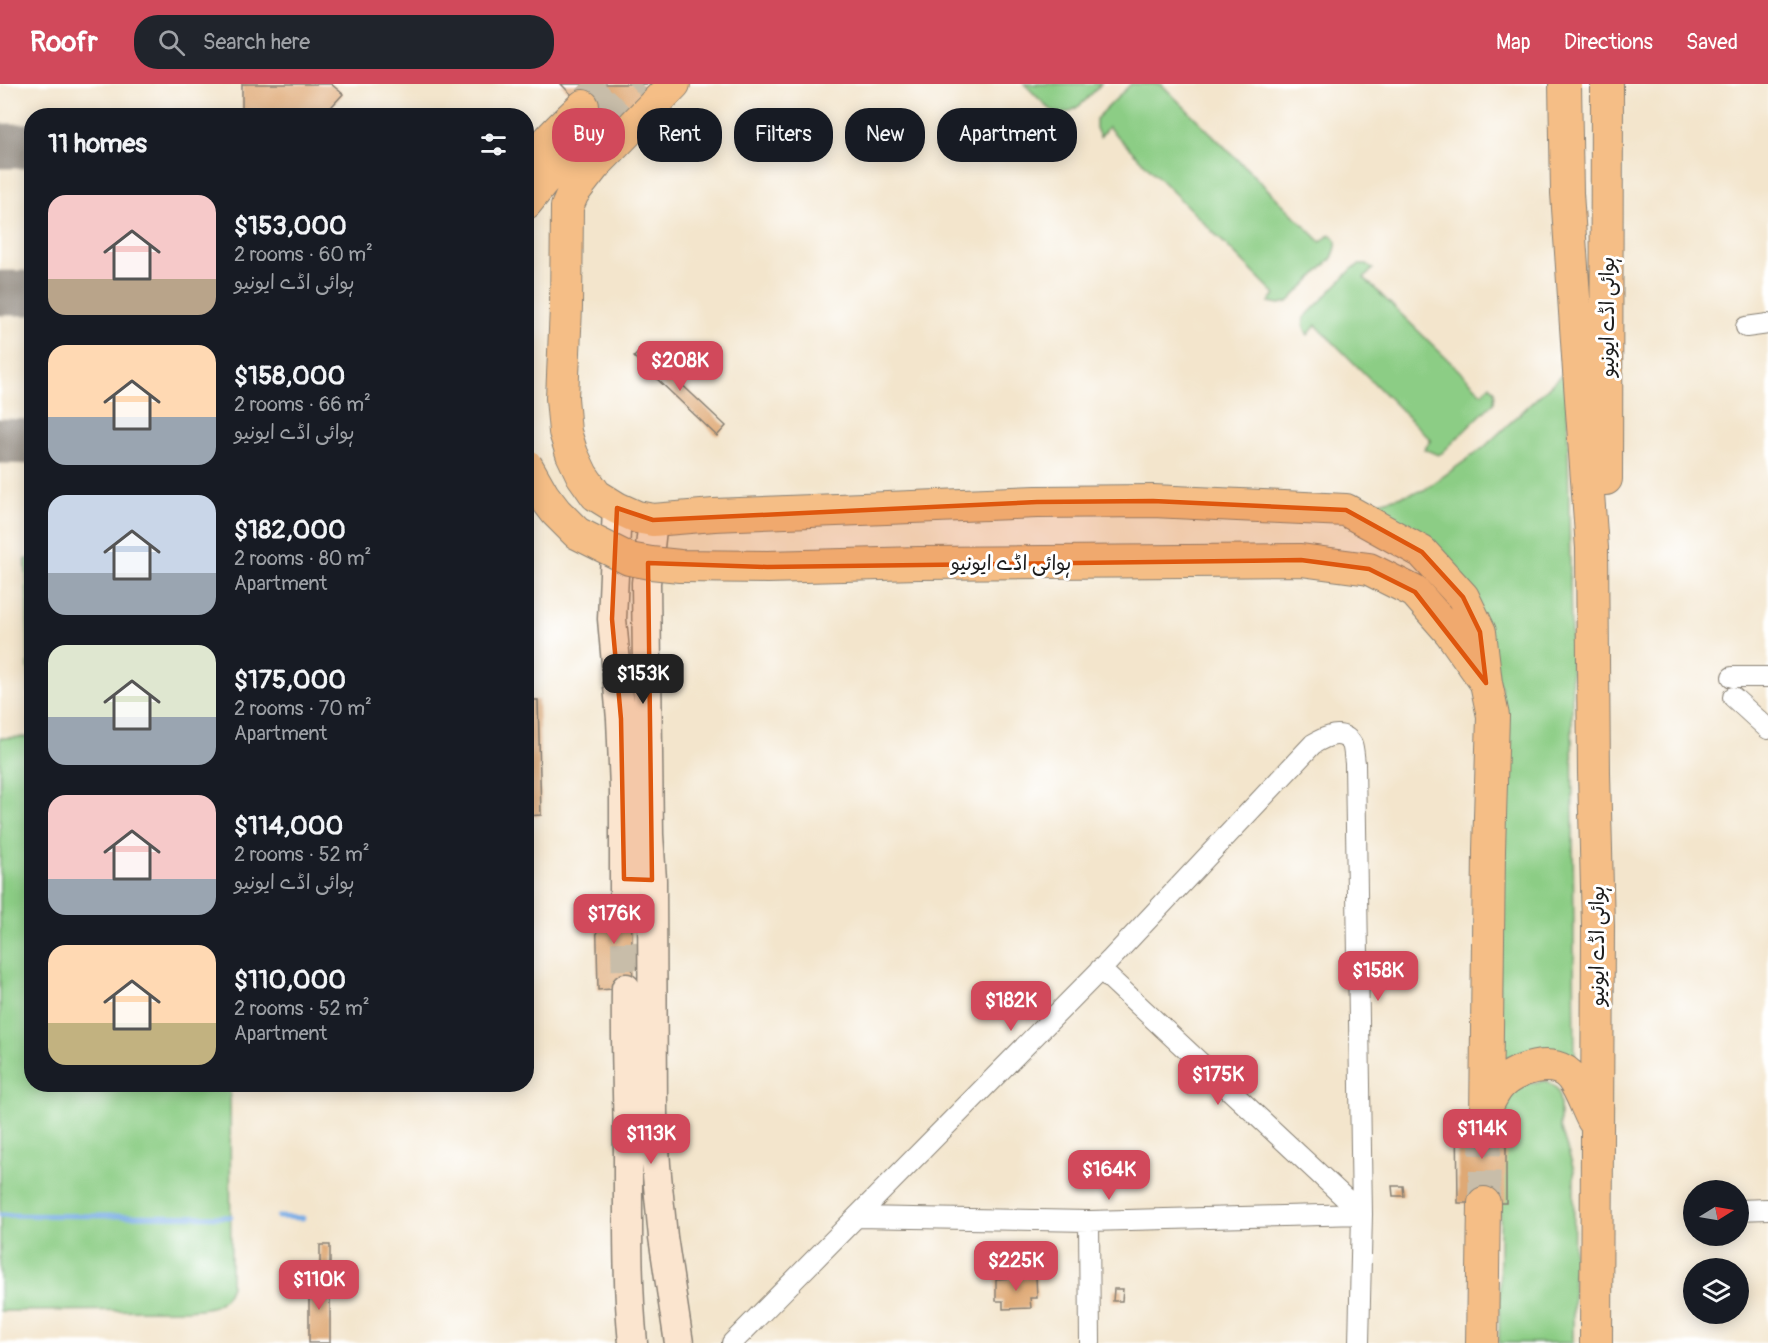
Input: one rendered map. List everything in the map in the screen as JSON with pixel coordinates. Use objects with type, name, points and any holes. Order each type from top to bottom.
[{"type":"main road","points":[[653,520],[637,517],[596,495],[582,475],[565,432],[561,398],[566,307],[567,207],[573,193],[588,173],[674,84]]},
{"type":"main road","name":"ہوائی اڈے ایونیو","points":[[1564,84],[1568,193],[1592,548],[1598,926],[1596,1343]]},
{"type":"main road","name":"ہوائی اڈے ایونیو","points":[[1592,548],[1606,494],[1608,84]]},
{"type":"main road","points":[[534,159],[543,147],[592,115],[565,158],[534,194]]},
{"type":"main road","name":"ہوائی اڈے ایونیو","points":[[534,478],[550,503],[577,533],[629,559],[680,567],[1301,560],[1369,569],[1415,592],[1450,632],[1486,683]]},
{"type":"main road","name":"ہوائی اڈے ایونیو","points":[[653,520],[714,515],[1037,502],[1153,501],[1346,510],[1422,552],[1463,597],[1480,632],[1486,683],[1493,716],[1486,1113],[1497,1088],[1520,1070],[1538,1066],[1557,1066],[1571,1076],[1596,1127]]},
{"type":"main road","points":[[1482,1343],[1484,1203]]},
{"type":"street","points":[[1746,327],[1768,324]]},
{"type":"street","points":[[617,508],[612,619],[656,1165],[663,1237],[680,1343]]},
{"type":"street","points":[[633,886],[649,812],[646,583],[653,520]]},
{"type":"street","points":[[1768,677],[1732,687],[1768,729]]},
{"type":"street","points":[[732,1343],[1100,969],[1313,744],[1329,735],[1342,736],[1352,744],[1355,763],[1362,1214],[1359,1343]]},
{"type":"street","points":[[1100,969],[1362,1214]]},
{"type":"street","points":[[626,988],[629,1303],[633,1343]]},
{"type":"street","points":[[1749,1210],[1768,1209]]},
{"type":"street","points":[[857,1217],[1089,1221],[1362,1214]]},
{"type":"street","points":[[1089,1221],[1089,1343]]},
{"type":"highlighted area","points":[[1153,501],[1346,510],[1422,552],[1463,597],[1480,632],[1486,683],[1415,592],[1369,569],[1301,560],[767,567],[648,563],[652,880],[624,879],[621,719],[612,619],[617,508],[653,520],[1037,502]]},
{"type":"green space","points":[[1024,84],[1101,84],[1076,108],[1049,108]]},
{"type":"green space","points":[[1131,84],[1161,84],[1321,242],[1330,234],[1333,236],[1336,248],[1332,258],[1288,302],[1279,304],[1269,302],[1275,294],[1108,127],[1100,137],[1096,128],[1096,119]]},
{"type":"green space","points":[[1367,265],[1373,269],[1364,278],[1482,393],[1490,385],[1495,391],[1494,402],[1438,455],[1424,449],[1431,440],[1316,325],[1308,335],[1306,332],[1304,318],[1353,268]]},
{"type":"green space","points":[[1567,370],[1575,1061],[1553,1050],[1542,1048],[1530,1049],[1512,1056],[1498,1057],[1501,687],[1406,529],[1375,503],[1424,490],[1483,448]]},
{"type":"green space","points":[[24,737],[24,1092],[230,1092],[231,1286],[224,1299],[214,1306],[187,1310],[0,1311],[0,738]]},
{"type":"green space","points":[[1548,1081],[1558,1090],[1560,1127],[1574,1170],[1573,1343],[1499,1343],[1501,1131],[1508,1100],[1512,1093],[1525,1084]]},
{"type":"building","points":[[242,84],[331,84],[343,94],[330,108],[242,108]]},
{"type":"building","points":[[561,84],[669,84],[645,108],[637,108],[637,117],[625,129],[625,108],[585,108]]},
{"type":"building","points":[[643,348],[726,426],[717,436],[634,357]]},
{"type":"building","points":[[534,700],[538,700],[541,815],[534,815]]},
{"type":"building","points":[[631,900],[633,990],[626,988],[598,990],[596,901]]},
{"type":"building","points":[[1457,1118],[1506,1118],[1506,1203],[1458,1203]]},
{"type":"building","points":[[1392,1186],[1403,1186],[1404,1196],[1393,1196]]},
{"type":"building","points":[[320,1245],[330,1245],[330,1274],[320,1274]]},
{"type":"building","points":[[1036,1277],[1037,1298],[1030,1298],[1031,1308],[1003,1309],[1003,1301],[996,1301],[996,1279]]},
{"type":"building","points":[[309,1278],[330,1279],[330,1343],[309,1343]]},
{"type":"building","points":[[1114,1289],[1123,1289],[1122,1301],[1113,1301]]},
{"type":"waterway","points":[[0,1215],[231,1217]]},
{"type":"waterway","points":[[278,1217],[303,1218]]},
{"type":"taxiway","points":[[0,146],[24,146]]},
{"type":"taxiway","points":[[0,293],[24,293]]},
{"type":"taxiway","points":[[0,441],[24,442]]},
{"type":"tunnel","points":[[583,106],[605,84]]},
{"type":"tunnel","points":[[617,108],[641,84]]},
{"type":"tunnel","points":[[624,900],[626,988]]},
{"type":"tunnel","points":[[1484,1203],[1486,1118]]}]
